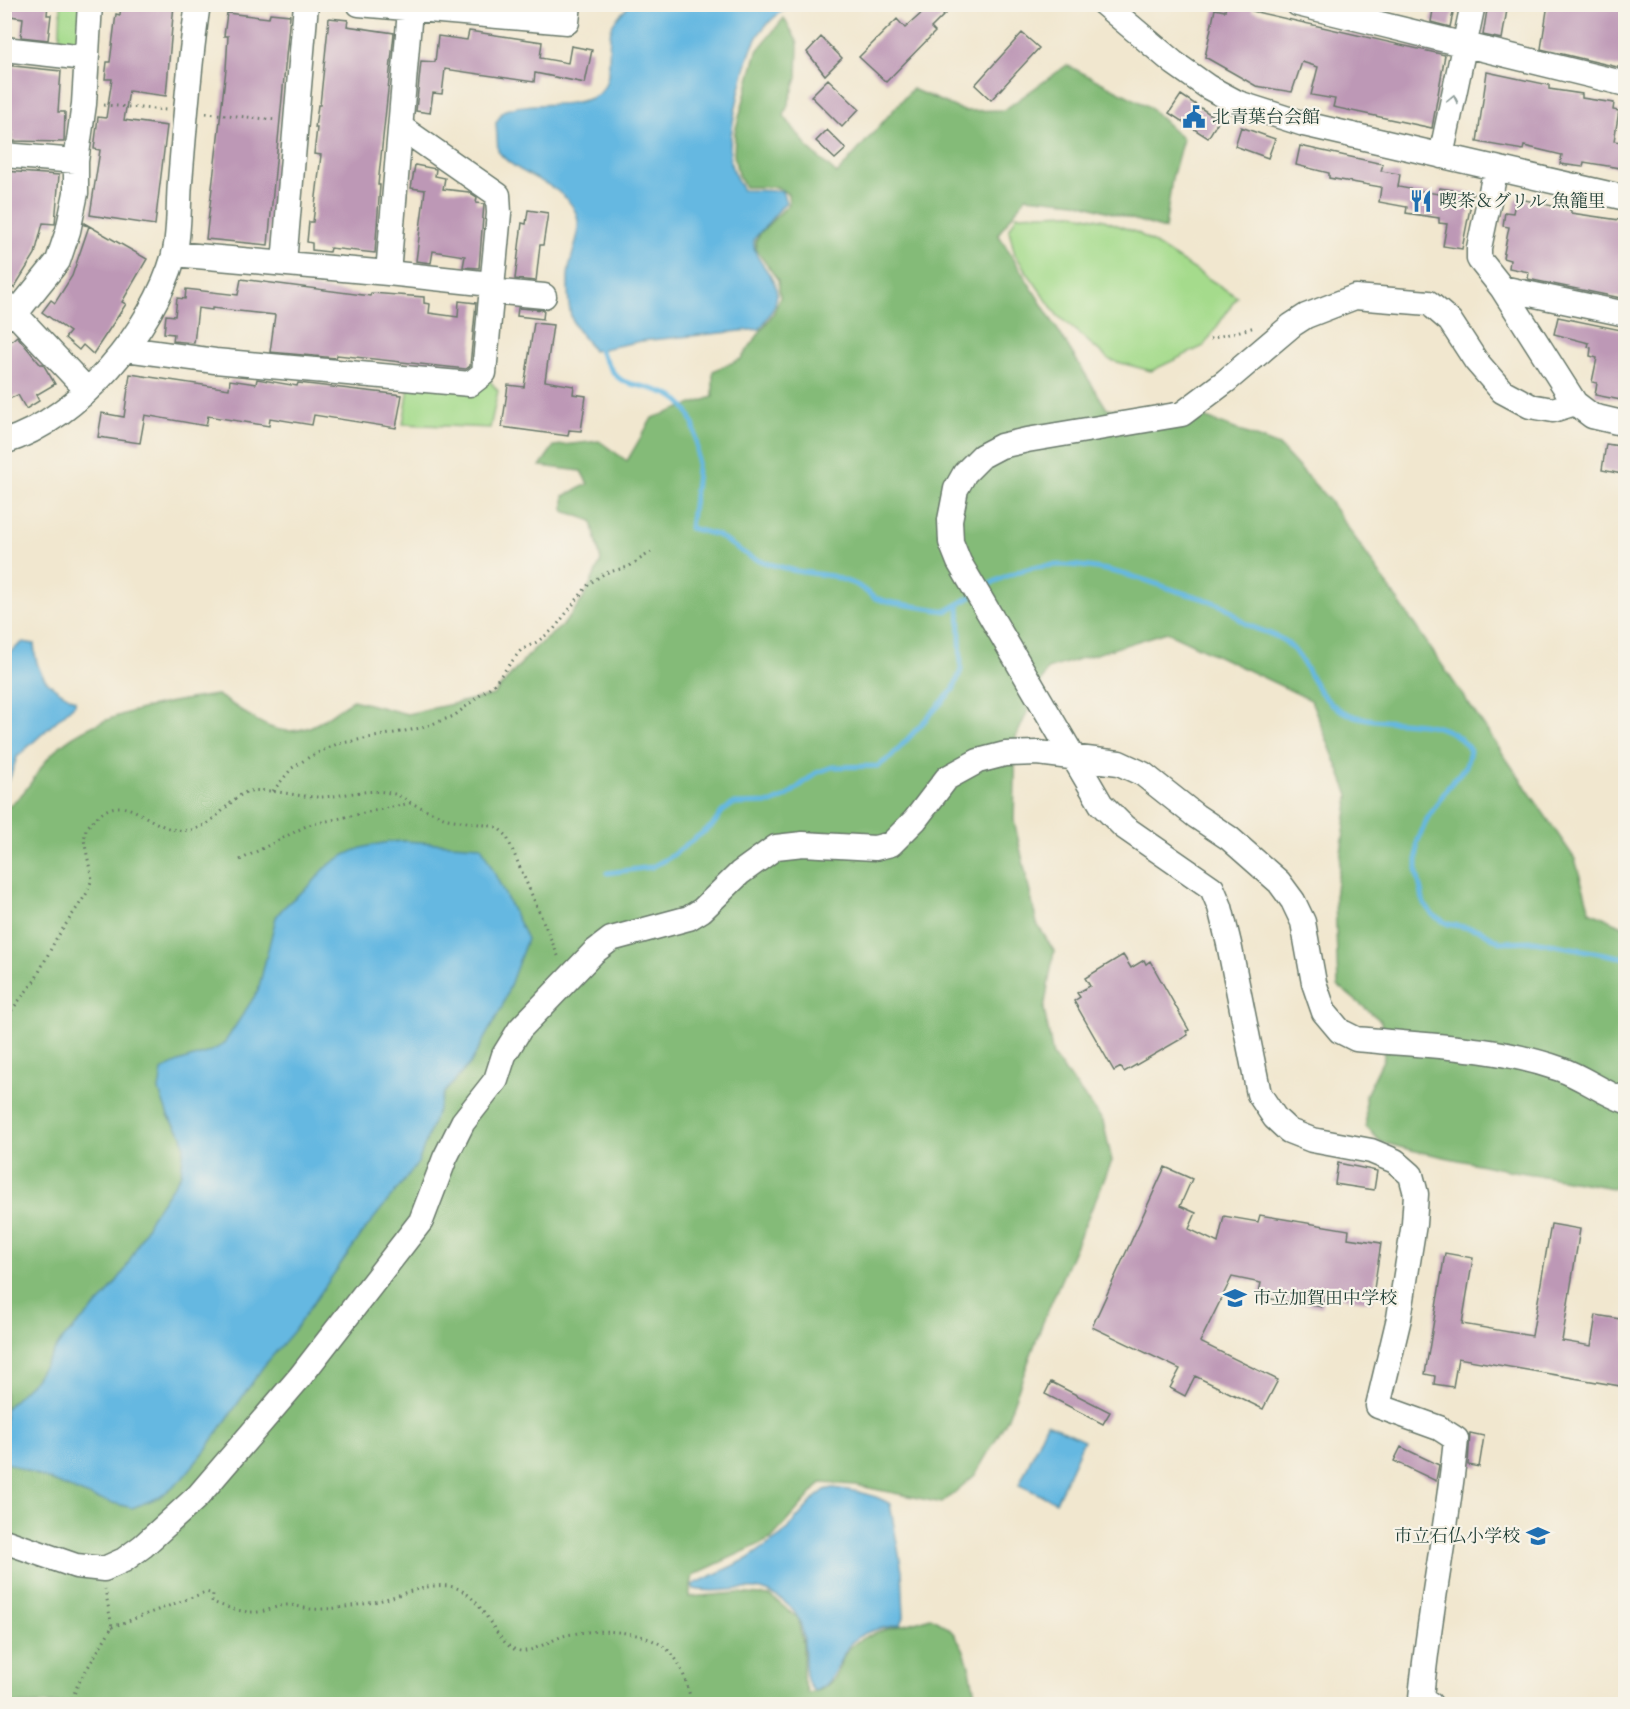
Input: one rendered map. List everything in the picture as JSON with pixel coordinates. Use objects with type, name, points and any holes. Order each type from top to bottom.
[{"type":"street","points":[[87,390],[8,311],[58,261],[76,193],[76,161],[84,104],[90,4]]},
{"type":"street","points":[[4,442],[43,424],[87,390],[126,349],[153,303],[174,254],[198,4]]},
{"type":"street","points":[[284,262],[294,122],[306,4]]},
{"type":"street","points":[[359,4],[410,10],[567,21],[569,4]]},
{"type":"street","points":[[1104,4],[1174,63],[1208,87],[1238,103],[1304,124],[1626,198]]},
{"type":"street","points":[[1298,4],[1626,84]]},
{"type":"street","points":[[1440,156],[1473,4]]},
{"type":"street","points":[[388,273],[402,128],[410,10]]},
{"type":"street","points":[[4,49],[85,58]]},
{"type":"street","points":[[126,349],[215,361],[470,384],[484,373],[490,288],[499,213],[498,195],[402,128]]},
{"type":"street","points":[[4,155],[76,161]]},
{"type":"street","points":[[1496,168],[1479,248],[1479,259],[1502,288],[1575,403],[1592,416],[1626,424]]},
{"type":"street","points":[[174,254],[388,273],[544,296]]},
{"type":"street","points":[[1502,288],[1626,314]]},
{"type":"street","points":[[1430,1704],[1421,1698],[1424,1660],[1451,1491],[1456,1438],[1439,1428],[1378,1407],[1399,1318],[1414,1224],[1416,1194],[1411,1175],[1395,1161],[1371,1151],[1312,1140],[1290,1131],[1275,1118],[1259,1094],[1229,944],[1220,907],[1212,888],[1124,827],[1101,804],[1072,758],[1062,734],[970,582],[951,542],[950,520],[956,489],[965,473],[982,456],[1001,446],[1027,440],[1182,414],[1226,381],[1292,325],[1306,316],[1355,297],[1429,303],[1450,321],[1476,361],[1502,391],[1530,406],[1553,410],[1575,403]]},
{"type":"street","points":[[4,1541],[75,1566],[104,1569],[124,1560],[143,1546],[198,1496],[246,1442],[358,1304],[421,1221],[458,1131],[496,1080],[504,1055],[520,1029],[572,972],[611,939],[689,918],[702,910],[740,873],[776,847],[803,844],[875,849],[891,844],[915,820],[947,778],[964,767],[1005,754],[1038,753],[1130,766],[1229,838],[1279,882],[1293,902],[1303,922],[1314,983],[1324,1012],[1340,1031],[1356,1039],[1490,1052],[1535,1061],[1563,1070],[1626,1101]]},
{"type":"path","points":[[84,104],[294,122]]},
{"type":"path","points":[[1210,339],[1273,322],[1292,325]]},
{"type":"path","points":[[273,791],[292,768],[337,744],[421,728],[454,716],[479,699],[521,650],[554,629],[589,584],[605,573],[628,567],[651,552]]},
{"type":"path","points":[[4,1020],[35,980],[56,939],[87,893],[92,879],[84,840],[86,830],[101,814],[110,808],[126,807],[164,828],[189,830],[206,825],[249,791],[273,791],[322,797],[391,793],[448,819],[497,828],[506,835],[561,962],[572,972]]},
{"type":"path","points":[[240,860],[308,825],[411,803]]},
{"type":"path","points":[[104,1569],[112,1627]]},
{"type":"path","points":[[70,1704],[78,1683],[112,1627],[206,1592],[213,1594],[212,1602],[256,1612],[288,1605],[312,1609],[346,1606],[436,1585],[452,1587],[470,1596],[510,1648],[518,1651],[525,1652],[571,1634],[595,1631],[618,1632],[658,1644],[678,1663],[692,1704]]},
{"type":"green space","points":[[61,5],[84,5],[80,53],[59,50]]},
{"type":"green space","points":[[784,18],[798,43],[797,78],[784,116],[810,150],[837,174],[912,89],[964,111],[1004,110],[1067,65],[1148,106],[1183,139],[1172,178],[1165,229],[1076,202],[1026,197],[998,234],[1107,409],[1183,409],[1279,446],[1329,500],[1575,859],[1590,911],[1625,927],[1625,1190],[1497,1168],[1411,1150],[1381,1142],[1366,1127],[1365,1097],[1384,1058],[1381,1021],[1338,986],[1335,897],[1349,795],[1311,700],[1167,632],[1047,669],[1016,737],[1014,821],[1037,924],[1054,951],[1044,1009],[1053,1056],[1103,1121],[1112,1161],[1043,1322],[1007,1420],[975,1475],[942,1503],[855,1485],[821,1483],[771,1539],[693,1575],[689,1597],[737,1593],[771,1596],[798,1619],[803,1644],[803,1679],[808,1693],[828,1685],[848,1650],[862,1639],[871,1634],[930,1617],[942,1623],[952,1632],[965,1653],[977,1704],[5,1704],[5,808],[26,790],[52,754],[67,741],[106,720],[152,706],[217,695],[265,725],[290,731],[318,723],[353,700],[407,714],[493,695],[536,647],[563,625],[583,599],[601,561],[592,521],[564,511],[564,496],[588,484],[581,471],[540,466],[554,446],[599,441],[627,461],[652,418],[713,397],[713,371],[741,359],[773,314],[780,298],[778,280],[756,250],[756,240],[789,204],[788,194],[777,187],[745,187],[738,175],[734,155],[735,132],[757,51]]},
{"type":"green space","points":[[1072,213],[1104,220],[1138,233],[1237,297],[1204,346],[1151,371],[1110,360],[1057,315],[1015,255],[1009,230],[1017,215]]},
{"type":"green space","points":[[486,376],[498,391],[490,428],[403,424],[410,381]]},
{"type":"water","points":[[630,5],[790,5],[766,26],[755,41],[742,81],[730,144],[731,165],[743,190],[782,191],[786,202],[754,239],[754,248],[772,278],[777,294],[774,307],[760,329],[641,341],[593,351],[574,324],[569,306],[569,271],[578,235],[574,209],[558,192],[516,167],[498,151],[496,123],[503,111],[525,106],[580,101],[600,93],[608,76],[610,34],[613,23]]},
{"type":"water","points":[[23,642],[34,644],[37,665],[45,679],[57,690],[75,700],[75,704],[17,757],[10,778],[5,785],[5,656]]},
{"type":"water","points":[[404,841],[481,846],[527,939],[502,1007],[470,1064],[444,1093],[418,1163],[364,1231],[293,1332],[263,1367],[205,1451],[182,1479],[160,1497],[132,1508],[94,1498],[5,1462],[5,1409],[34,1380],[62,1340],[106,1296],[125,1270],[151,1218],[181,1174],[184,1146],[182,1135],[168,1116],[159,1090],[162,1071],[177,1062],[211,1051],[225,1042],[258,991],[276,917],[313,883],[326,867],[355,850]]},
{"type":"water","points":[[1047,1423],[1084,1440],[1056,1502],[1019,1485]]},
{"type":"water","points":[[833,1488],[870,1495],[890,1504],[902,1571],[904,1617],[901,1624],[868,1632],[856,1638],[847,1649],[832,1677],[821,1688],[814,1691],[806,1675],[802,1630],[791,1608],[779,1598],[756,1589],[708,1591],[694,1589],[692,1585],[747,1559],[782,1535],[816,1497],[825,1490]]},
{"type":"building","points":[[4,4],[48,4],[47,15],[51,15],[48,40],[21,37],[23,18],[4,15]]},
{"type":"building","points":[[121,4],[174,4],[166,96],[129,91],[124,120],[167,126],[155,225],[90,215],[100,150],[94,149],[98,117],[106,118],[112,79],[105,79],[107,62],[110,62],[116,14],[120,15]]},
{"type":"building","points":[[932,4],[955,4],[931,28],[935,32],[886,82],[859,57],[897,19],[905,28]]},
{"type":"building","points":[[1226,4],[1254,4],[1252,11],[1445,55],[1432,128],[1333,107],[1335,99],[1311,95],[1318,67],[1302,62],[1292,92],[1256,86],[1205,57],[1215,9],[1225,11]]},
{"type":"building","points":[[1434,4],[1455,4],[1450,27],[1431,22]]},
{"type":"building","points":[[1488,4],[1508,4],[1502,39],[1483,35]]},
{"type":"building","points":[[1548,4],[1626,4],[1626,69],[1541,49]]},
{"type":"building","points":[[227,13],[269,18],[270,13],[290,15],[268,245],[206,239],[226,69],[228,36],[224,36]]},
{"type":"building","points":[[329,18],[348,20],[347,26],[394,33],[378,185],[380,185],[375,253],[330,248],[329,252],[312,250],[312,243],[307,242],[309,222],[313,222],[321,155],[314,154],[317,128],[315,128],[318,105],[320,105]]},
{"type":"building","points":[[469,31],[542,42],[540,58],[568,63],[571,46],[592,50],[585,83],[535,73],[534,82],[445,69],[442,94],[433,93],[430,113],[416,111],[421,61],[435,62],[438,36],[467,40]]},
{"type":"building","points":[[1022,33],[1039,48],[991,100],[975,85]]},
{"type":"building","points":[[821,37],[842,58],[825,75],[807,52]]},
{"type":"building","points":[[4,65],[61,71],[58,112],[65,112],[64,142],[12,141],[13,132],[4,131]]},
{"type":"building","points":[[1487,72],[1549,85],[1549,89],[1582,94],[1582,98],[1614,103],[1613,110],[1619,111],[1614,141],[1626,143],[1626,169],[1584,162],[1583,167],[1560,164],[1562,155],[1524,146],[1523,150],[1477,142]]},
{"type":"building","points":[[828,79],[859,109],[842,127],[811,96]]},
{"type":"building","name":"北青葉台会館","points":[[1181,95],[1219,120],[1208,138],[1169,113]]},
{"type":"building","points":[[1241,127],[1275,139],[1268,158],[1235,146]]},
{"type":"building","points":[[827,130],[846,149],[835,159],[816,141]]},
{"type":"building","points":[[1300,146],[1383,164],[1381,171],[1400,174],[1398,187],[1438,194],[1440,188],[1473,193],[1462,249],[1443,246],[1447,224],[1439,223],[1439,218],[1406,213],[1407,207],[1379,202],[1381,187],[1329,178],[1329,173],[1296,165]]},
{"type":"building","points":[[415,165],[436,169],[435,176],[445,178],[443,189],[469,192],[477,197],[476,203],[484,204],[479,268],[463,267],[465,256],[433,251],[431,263],[416,261],[425,190],[411,188]]},
{"type":"building","points":[[4,171],[59,175],[55,224],[43,223],[35,254],[14,288],[4,283]]},
{"type":"building","points":[[1516,198],[1571,210],[1571,213],[1626,221],[1626,299],[1528,279],[1529,272],[1509,268],[1510,260],[1503,258],[1509,227],[1503,226],[1505,212],[1513,213]]},
{"type":"building","points":[[528,210],[548,213],[543,245],[540,245],[536,281],[515,279],[522,223],[526,224]]},
{"type":"building","points":[[84,223],[147,259],[122,302],[126,304],[93,354],[83,345],[79,350],[65,338],[70,332],[42,312],[51,300],[55,303],[72,276],[89,226]]},
{"type":"building","points":[[241,279],[370,296],[371,293],[424,297],[424,303],[430,304],[429,313],[458,317],[459,301],[476,303],[470,366],[466,369],[337,355],[336,358],[270,352],[275,315],[212,308],[212,310],[198,308],[194,343],[173,341],[174,334],[164,333],[166,315],[175,316],[177,298],[185,299],[186,289],[238,295]]},
{"type":"building","points":[[518,308],[544,310],[543,319],[517,316]]},
{"type":"building","points":[[1558,317],[1626,331],[1626,401],[1595,395],[1597,383],[1592,382],[1597,358],[1590,356],[1589,343],[1554,334]]},
{"type":"building","points":[[534,323],[553,325],[545,381],[574,386],[573,394],[586,396],[581,431],[569,430],[568,436],[502,427],[508,385],[524,387]]},
{"type":"building","points":[[17,336],[40,364],[43,364],[55,384],[36,395],[39,401],[26,409],[18,395],[4,401],[4,347]]},
{"type":"building","points":[[130,374],[229,389],[230,380],[256,384],[257,379],[297,386],[298,383],[402,395],[396,428],[314,415],[312,425],[270,418],[269,426],[208,416],[206,426],[145,415],[140,443],[98,437],[102,413],[124,417]]},
{"type":"building","points":[[1606,444],[1626,447],[1622,474],[1602,470]]},
{"type":"building","points":[[1123,955],[1131,968],[1144,960],[1146,964],[1150,961],[1189,1030],[1186,1031],[1188,1035],[1124,1072],[1121,1067],[1114,1071],[1074,1001],[1080,997],[1077,993],[1090,986],[1085,978]]},
{"type":"building","points":[[1338,1163],[1377,1171],[1374,1190],[1335,1184]]},
{"type":"building","points":[[1165,1167],[1192,1179],[1180,1206],[1196,1213],[1189,1229],[1218,1243],[1224,1216],[1258,1222],[1260,1215],[1349,1230],[1348,1238],[1381,1243],[1372,1302],[1326,1295],[1322,1307],[1258,1297],[1261,1283],[1232,1277],[1200,1342],[1278,1380],[1263,1409],[1195,1376],[1185,1396],[1170,1388],[1180,1369],[1092,1327]]},
{"type":"building","points":[[1551,1224],[1580,1229],[1562,1341],[1591,1346],[1596,1315],[1626,1320],[1626,1387],[1458,1358],[1453,1387],[1434,1384],[1435,1376],[1425,1374],[1445,1253],[1473,1258],[1462,1324],[1532,1336]]},
{"type":"building","points":[[1051,1382],[1110,1412],[1103,1424],[1045,1394]]},
{"type":"building","points":[[1470,1433],[1484,1436],[1479,1467],[1468,1465]]},
{"type":"building","points":[[1401,1447],[1439,1465],[1436,1481],[1394,1461]]},
{"type":"waterway","points":[[601,343],[599,349],[620,379],[667,394],[681,403],[691,417],[696,435],[697,474],[690,528],[717,535],[750,557],[766,563],[796,571],[832,576],[857,585],[875,598],[888,602],[946,611],[971,597]]},
{"type":"waterway","points":[[981,590],[1004,577],[1028,569],[1053,565],[1103,569],[1128,575],[1216,603],[1246,624],[1272,634],[1287,643],[1295,651],[1325,697],[1344,712],[1359,717],[1430,725],[1446,730],[1459,738],[1470,751],[1466,766],[1448,787],[1427,819],[1417,843],[1417,873],[1424,904],[1433,915],[1448,924],[1480,930],[1500,942],[1534,941],[1626,958]]},
{"type":"waterway","points":[[607,873],[652,867],[670,857],[713,825],[722,812],[733,804],[772,803],[787,796],[816,773],[832,767],[878,766],[891,757],[953,690],[961,670],[959,605]]},
{"type":"place","name":"北青葉台会館","points":[[1194,117]]},
{"type":"place","name":"喫茶＆グリル 魚籠里","points":[[1421,201]]},
{"type":"place","name":"市立加賀田中学校","points":[[1235,1298]]},
{"type":"place","name":"市立石仏小学校","points":[[1538,1536]]}]
